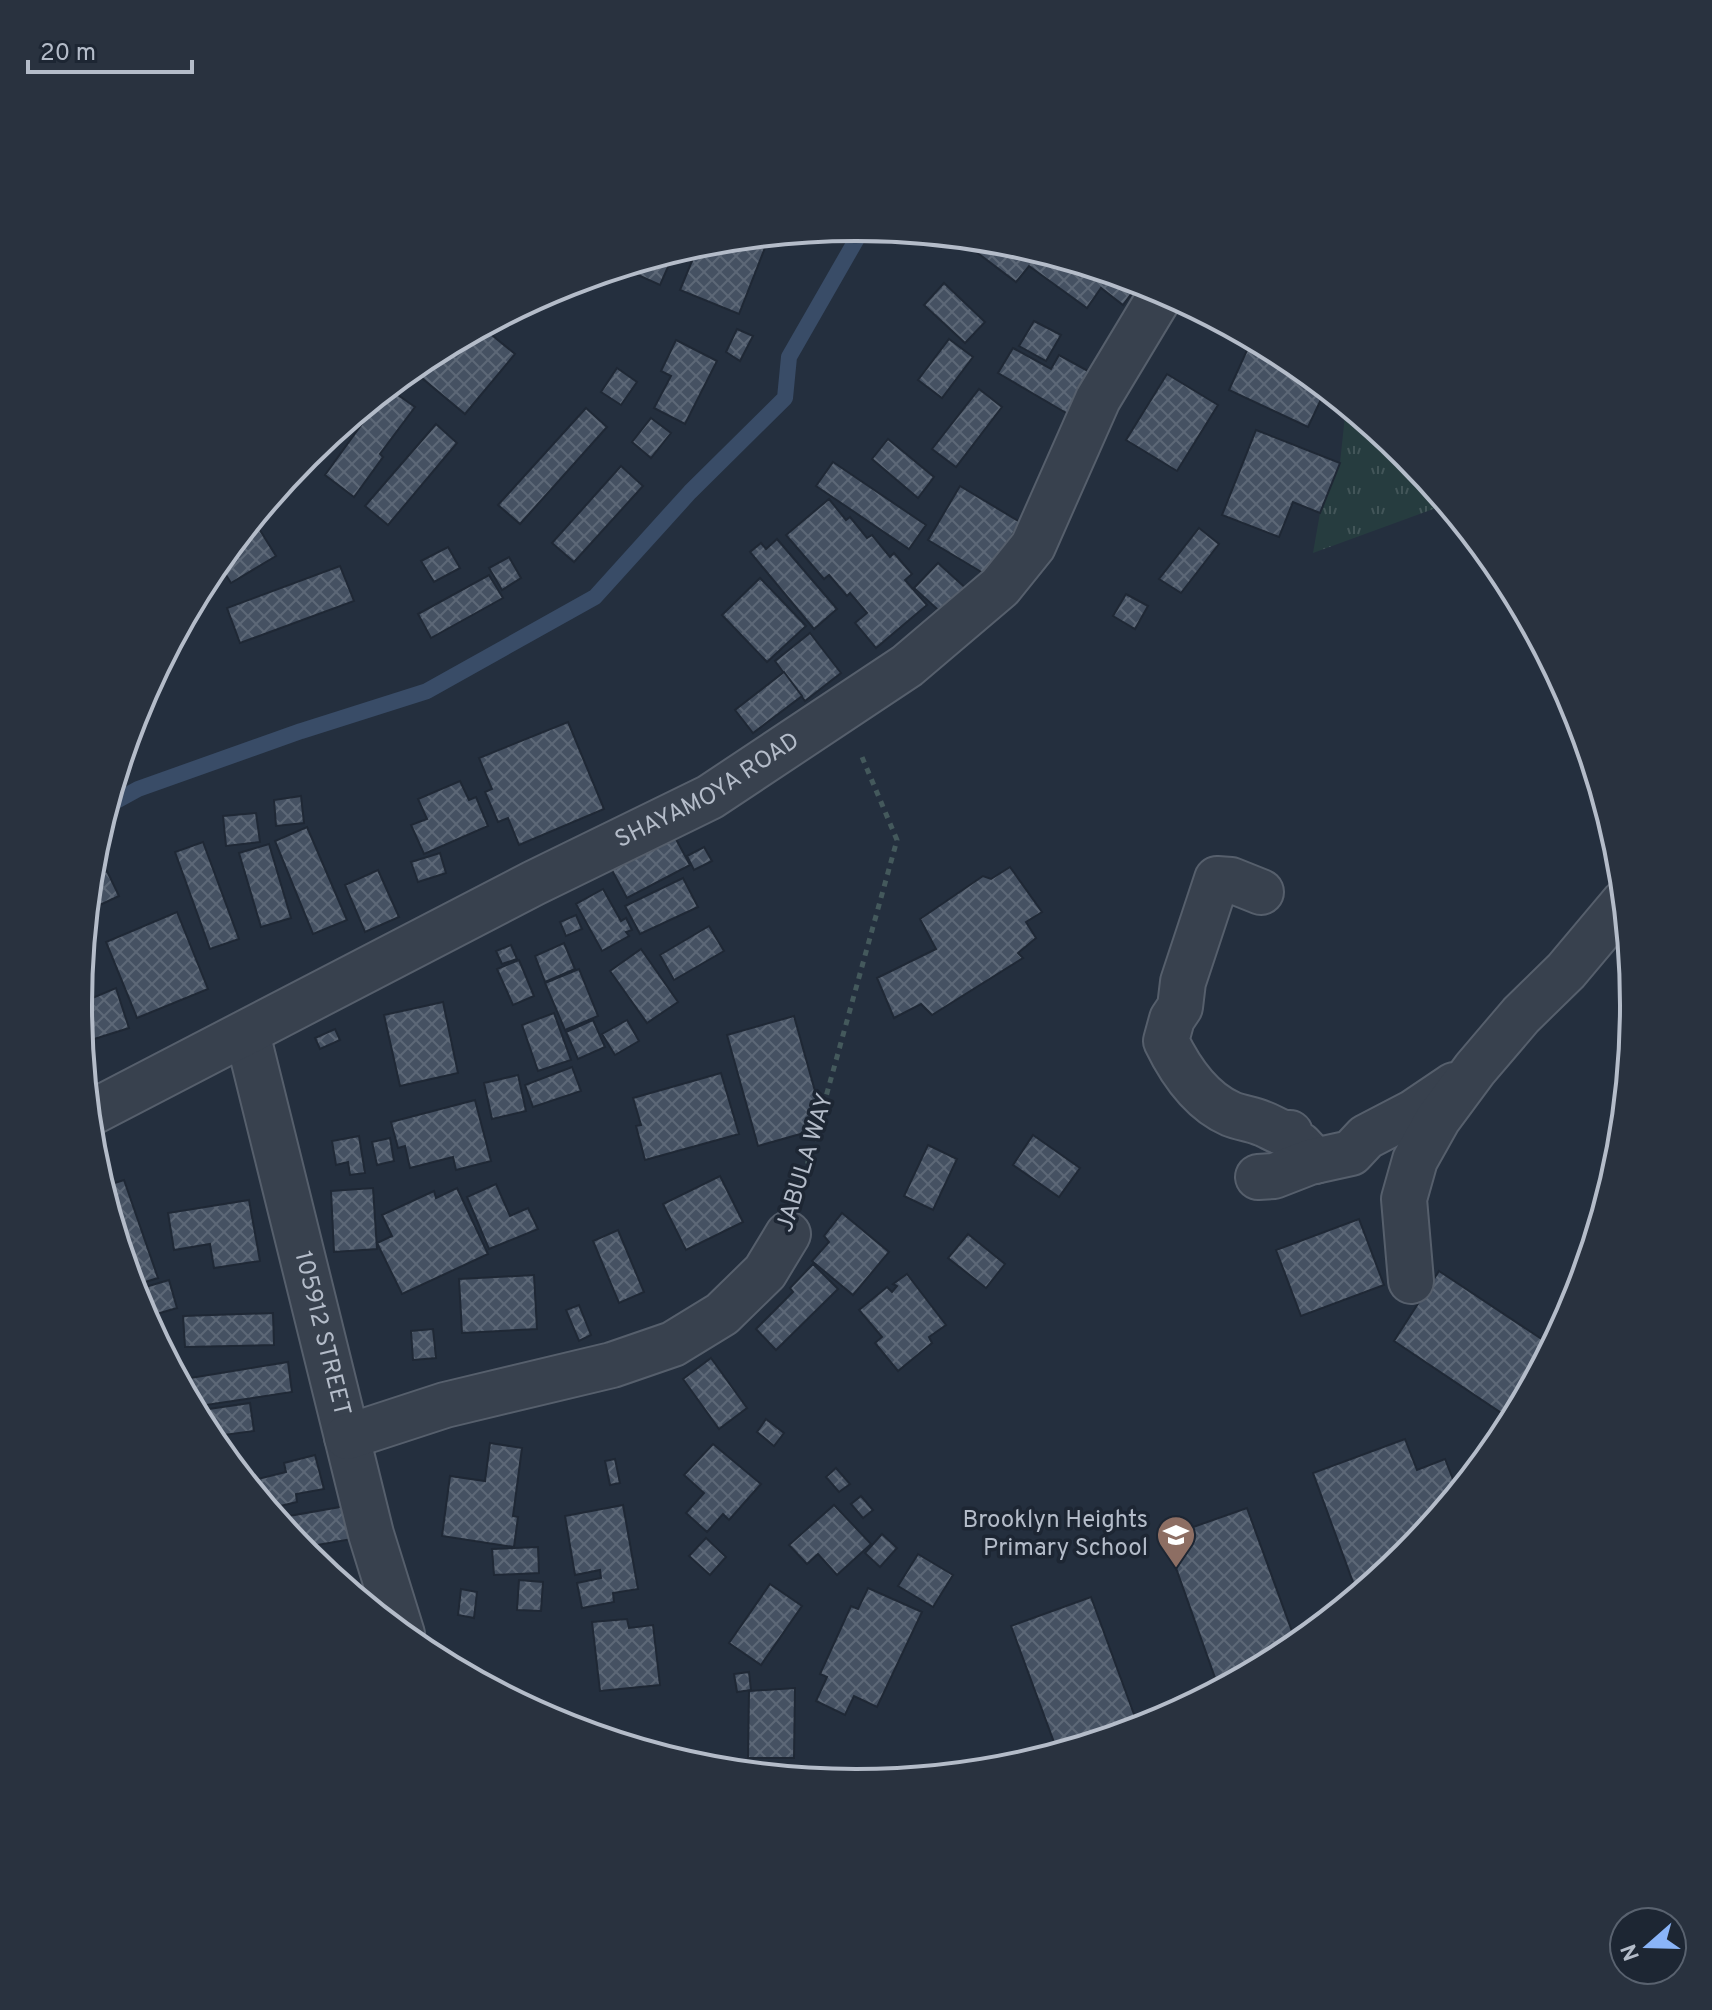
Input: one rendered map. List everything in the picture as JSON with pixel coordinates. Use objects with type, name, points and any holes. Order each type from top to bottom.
[{"type":"street","name":"SHAYAMOYA ROAD","points":[[100,1109],[534,883],[710,797],[907,666],[1000,587],[1033,546],[1098,399],[1156,303]]},
{"type":"street","points":[[1247,904],[1231,880],[1217,879],[1182,988],[1180,1007],[1172,1019],[1166,1041],[1182,1072],[1201,1092],[1230,1114],[1264,1123],[1284,1134],[1290,1133],[1292,1141],[1315,1161]]},
{"type":"street","points":[[1411,1281],[1404,1199],[1415,1160],[1438,1119],[1475,1069],[1614,914]]},
{"type":"street","name":"105912 STREET","points":[[247,1033],[371,1534],[396,1615]]},
{"type":"street","points":[[1258,1177],[1274,1176],[1315,1161],[1351,1153],[1366,1137],[1414,1112],[1475,1069]]},
{"type":"street","name":"JABULA WAY","points":[[347,1437],[445,1405],[612,1365],[673,1344],[722,1314],[765,1272],[788,1234]]},
{"type":"path","name":"JABULA WAY","points":[[788,1234],[897,840],[842,710]]},
{"type":"green space","points":[[1345,418],[1396,465],[1436,508],[1313,553],[1320,513],[1340,463]]},
{"type":"building","points":[[765,247],[739,314],[680,290],[693,259]]},
{"type":"building","points":[[975,251],[1054,267],[1132,293],[1123,305],[1101,288],[1087,308],[1029,266],[1016,282]]},
{"type":"building","points":[[669,265],[660,285],[636,274]]},
{"type":"building","points":[[944,283],[985,322],[965,343],[924,305]]},
{"type":"building","points":[[1034,321],[1061,335],[1046,361],[1019,346]]},
{"type":"building","points":[[737,329],[753,336],[740,361],[726,352]]},
{"type":"building","points":[[491,334],[515,354],[465,414],[421,378]]},
{"type":"building","points":[[949,339],[973,357],[942,398],[918,380]]},
{"type":"building","points":[[676,340],[717,361],[685,424],[654,408],[671,376],[661,371]]},
{"type":"building","points":[[1013,348],[1051,369],[1059,355],[1088,371],[1084,380],[1092,384],[1073,417],[998,373]]},
{"type":"building","points":[[1247,349],[1321,399],[1308,427],[1229,390]]},
{"type":"building","points":[[617,368],[637,382],[621,405],[601,392]]},
{"type":"building","points":[[1167,374],[1218,405],[1177,471],[1126,440]]},
{"type":"building","points":[[979,389],[1002,407],[956,467],[932,449]]},
{"type":"building","points":[[397,395],[415,407],[380,454],[383,457],[354,497],[325,475],[364,421],[391,399]]},
{"type":"building","points":[[586,408],[607,427],[520,524],[498,505]]},
{"type":"building","points":[[651,418],[671,433],[651,458],[632,442]]},
{"type":"building","points":[[436,424],[457,443],[388,525],[365,506]]},
{"type":"building","points":[[1256,430],[1340,463],[1320,513],[1293,502],[1279,537],[1222,515]]},
{"type":"building","points":[[888,439],[934,477],[918,498],[872,459]]},
{"type":"building","points":[[833,462],[926,525],[909,549],[816,486]]},
{"type":"building","points":[[621,466],[643,486],[574,562],[552,543]]},
{"type":"building","points":[[960,486],[1020,522],[988,576],[928,540]]},
{"type":"building","points":[[829,499],[846,520],[850,517],[867,538],[872,535],[890,557],[894,553],[912,574],[905,580],[927,605],[876,648],[855,623],[867,613],[829,575],[824,579],[786,535]]},
{"type":"building","points":[[1199,528],[1219,544],[1181,593],[1159,579]]},
{"type":"building","points":[[259,529],[276,556],[231,583],[226,574]]},
{"type":"building","points":[[777,539],[837,609],[814,629],[750,552],[761,543],[766,549]]},
{"type":"building","points":[[448,547],[460,568],[434,582],[421,561]]},
{"type":"building","points":[[509,557],[521,578],[502,590],[489,568]]},
{"type":"building","points":[[938,563],[970,592],[947,618],[914,588]]},
{"type":"building","points":[[340,566],[354,601],[240,643],[227,608]]},
{"type":"building","points":[[489,575],[503,598],[431,638],[418,614]]},
{"type":"building","points":[[760,578],[806,626],[767,662],[722,615]]},
{"type":"building","points":[[1126,594],[1148,606],[1135,629],[1113,616]]},
{"type":"building","points":[[810,633],[841,673],[805,701],[775,661]]},
{"type":"building","points":[[784,672],[802,696],[753,733],[735,710]]},
{"type":"building","points":[[568,722],[604,809],[519,845],[508,818],[498,822],[485,792],[492,789],[479,758]]},
{"type":"building","points":[[460,781],[469,800],[476,797],[488,826],[424,854],[411,825],[427,819],[418,799]]},
{"type":"building","points":[[301,796],[304,823],[276,826],[274,800]]},
{"type":"building","points":[[256,813],[260,842],[226,846],[223,816]]},
{"type":"building","points":[[307,827],[347,920],[313,934],[275,841]]},
{"type":"building","points":[[671,830],[690,865],[627,898],[608,863]]},
{"type":"building","points":[[203,842],[239,939],[210,949],[175,852]]},
{"type":"building","points":[[269,844],[291,918],[261,927],[239,853]]},
{"type":"building","points":[[704,847],[712,861],[694,870],[687,856]]},
{"type":"building","points":[[440,853],[446,873],[418,882],[411,862]]},
{"type":"building","points":[[1010,867],[1042,912],[1026,922],[1036,938],[1018,953],[1023,958],[932,1015],[921,1004],[894,1018],[877,978],[936,949],[920,919],[983,876],[991,879]]},
{"type":"building","points":[[378,870],[399,917],[365,932],[345,885]]},
{"type":"building","points":[[107,871],[119,896],[99,905],[99,905]]},
{"type":"building","points":[[683,878],[698,907],[640,934],[625,906]]},
{"type":"building","points":[[603,889],[621,921],[626,918],[632,930],[626,932],[629,936],[602,951],[576,904]]},
{"type":"building","points":[[177,912],[208,989],[137,1018],[106,942]]},
{"type":"building","points":[[576,915],[582,929],[566,936],[560,922]]},
{"type":"building","points":[[709,926],[724,951],[674,980],[660,955]]},
{"type":"building","points":[[564,943],[575,969],[545,982],[535,956]]},
{"type":"building","points":[[511,945],[517,959],[502,964],[496,951]]},
{"type":"building","points":[[641,949],[678,1002],[647,1023],[610,971]]},
{"type":"building","points":[[519,960],[534,996],[513,1005],[497,969]]},
{"type":"building","points":[[579,969],[598,1016],[565,1030],[545,983]]},
{"type":"building","points":[[116,988],[129,1028],[93,1039],[92,998]]},
{"type":"building","points":[[443,1002],[458,1073],[400,1086],[384,1015]]},
{"type":"building","points":[[554,1013],[571,1060],[538,1071],[522,1025]]},
{"type":"building","points":[[794,1016],[825,1127],[758,1146],[727,1035]]},
{"type":"building","points":[[593,1020],[605,1047],[578,1059],[566,1032]]},
{"type":"building","points":[[627,1020],[639,1041],[615,1055],[602,1034]]},
{"type":"building","points":[[335,1029],[340,1040],[320,1049],[315,1038]]},
{"type":"building","points":[[572,1067],[581,1091],[533,1107],[525,1085]]},
{"type":"building","points":[[721,1073],[739,1134],[645,1160],[636,1126],[641,1125],[633,1098]]},
{"type":"building","points":[[518,1075],[526,1111],[492,1119],[484,1083]]},
{"type":"building","points":[[475,1100],[491,1161],[456,1170],[453,1157],[410,1168],[405,1146],[398,1148],[391,1122]]},
{"type":"building","points":[[1033,1135],[1080,1168],[1059,1197],[1013,1165]]},
{"type":"building","points":[[359,1136],[365,1173],[350,1175],[348,1162],[336,1165],[332,1141]]},
{"type":"building","points":[[390,1138],[394,1161],[377,1165],[372,1142]]},
{"type":"building","points":[[928,1145],[957,1159],[933,1210],[904,1196]]},
{"type":"building","points":[[720,1176],[743,1222],[686,1250],[663,1204]]},
{"type":"building","points":[[124,1180],[158,1278],[145,1282],[114,1183]]},
{"type":"building","points":[[496,1184],[510,1216],[528,1208],[538,1229],[489,1249],[467,1197]]},
{"type":"building","points":[[373,1188],[377,1249],[334,1252],[331,1191]]},
{"type":"building","points":[[457,1188],[488,1254],[402,1294],[377,1243],[392,1236],[382,1215],[434,1191],[436,1198]]},
{"type":"building","points":[[249,1200],[260,1261],[214,1268],[210,1244],[174,1250],[168,1213]]},
{"type":"building","points":[[842,1213],[889,1252],[853,1295],[812,1261],[829,1242],[824,1236]]},
{"type":"building","points":[[1359,1219],[1384,1285],[1301,1316],[1276,1250]]},
{"type":"building","points":[[618,1230],[644,1292],[619,1303],[593,1241]]},
{"type":"building","points":[[968,1234],[1005,1264],[986,1288],[948,1258]]},
{"type":"building","points":[[813,1264],[838,1289],[776,1350],[756,1329],[793,1292],[790,1288]]},
{"type":"building","points":[[1439,1271],[1543,1340],[1501,1413],[1394,1341]]},
{"type":"building","points":[[907,1274],[946,1325],[929,1337],[932,1343],[898,1371],[875,1343],[882,1337],[859,1310],[887,1287],[892,1292],[897,1286],[893,1284]]},
{"type":"building","points":[[534,1275],[537,1329],[462,1333],[459,1279]]},
{"type":"building","points":[[169,1280],[177,1308],[158,1314],[146,1287]]},
{"type":"building","points":[[579,1305],[591,1335],[579,1341],[566,1310]]},
{"type":"building","points":[[273,1313],[274,1345],[185,1347],[183,1316]]},
{"type":"building","points":[[433,1329],[436,1358],[413,1360],[411,1331]]},
{"type":"building","points":[[711,1358],[747,1408],[719,1429],[683,1379]]},
{"type":"building","points":[[288,1362],[292,1392],[206,1405],[189,1378]]},
{"type":"building","points":[[250,1403],[254,1431],[225,1435],[208,1409]]},
{"type":"building","points":[[766,1419],[784,1433],[774,1446],[757,1432]]},
{"type":"building","points":[[1405,1439],[1417,1470],[1445,1459],[1453,1480],[1396,1545],[1354,1584],[1313,1473]]},
{"type":"building","points":[[490,1443],[522,1448],[513,1516],[518,1517],[514,1547],[442,1536],[450,1476],[485,1481]]},
{"type":"building","points":[[713,1444],[761,1484],[729,1520],[723,1514],[707,1532],[686,1513],[704,1493],[684,1475]]},
{"type":"building","points":[[315,1455],[324,1489],[296,1494],[297,1502],[280,1506],[257,1479],[286,1472],[284,1463]]},
{"type":"building","points":[[615,1459],[620,1483],[610,1485],[605,1461]]},
{"type":"building","points":[[836,1468],[850,1484],[839,1492],[826,1477]]},
{"type":"building","points":[[861,1496],[873,1510],[863,1518],[851,1504]]},
{"type":"building","points":[[623,1505],[638,1589],[613,1593],[614,1602],[582,1608],[577,1583],[601,1578],[600,1570],[575,1575],[565,1516]]},
{"type":"building","points":[[834,1505],[871,1544],[837,1575],[818,1554],[807,1564],[789,1545]]},
{"type":"building","points":[[346,1506],[352,1539],[316,1545],[289,1516]]},
{"type":"building","points":[[1247,1508],[1292,1631],[1215,1679],[1165,1537]]},
{"type":"building","points":[[882,1534],[897,1548],[880,1567],[865,1553]]},
{"type":"building","points":[[706,1538],[726,1557],[710,1575],[689,1556]]},
{"type":"building","points":[[538,1547],[539,1573],[494,1575],[492,1549]]},
{"type":"building","points":[[918,1554],[953,1575],[933,1607],[898,1586]]},
{"type":"building","points":[[519,1580],[543,1582],[541,1611],[517,1610]]},
{"type":"building","points":[[770,1584],[802,1606],[761,1665],[729,1643]]},
{"type":"building","points":[[868,1588],[922,1612],[877,1707],[854,1696],[845,1715],[816,1701],[827,1677],[820,1674],[851,1606],[858,1609]]},
{"type":"building","points":[[461,1589],[477,1592],[474,1618],[458,1615]]},
{"type":"building","points":[[1091,1597],[1135,1716],[1054,1743],[1011,1626]]},
{"type":"building","points":[[627,1619],[629,1628],[653,1625],[660,1685],[600,1691],[592,1622]]},
{"type":"building","points":[[749,1672],[751,1690],[737,1692],[734,1674]]},
{"type":"building","points":[[795,1688],[794,1758],[748,1758],[749,1691]]},
{"type":"waterway","points":[[121,799],[138,789],[301,731],[427,691],[595,597],[690,492],[785,398],[789,357],[856,241]]},
{"type":"place","name":"Brooklyn Heights Primary School","points":[[1176,1569]]}]
